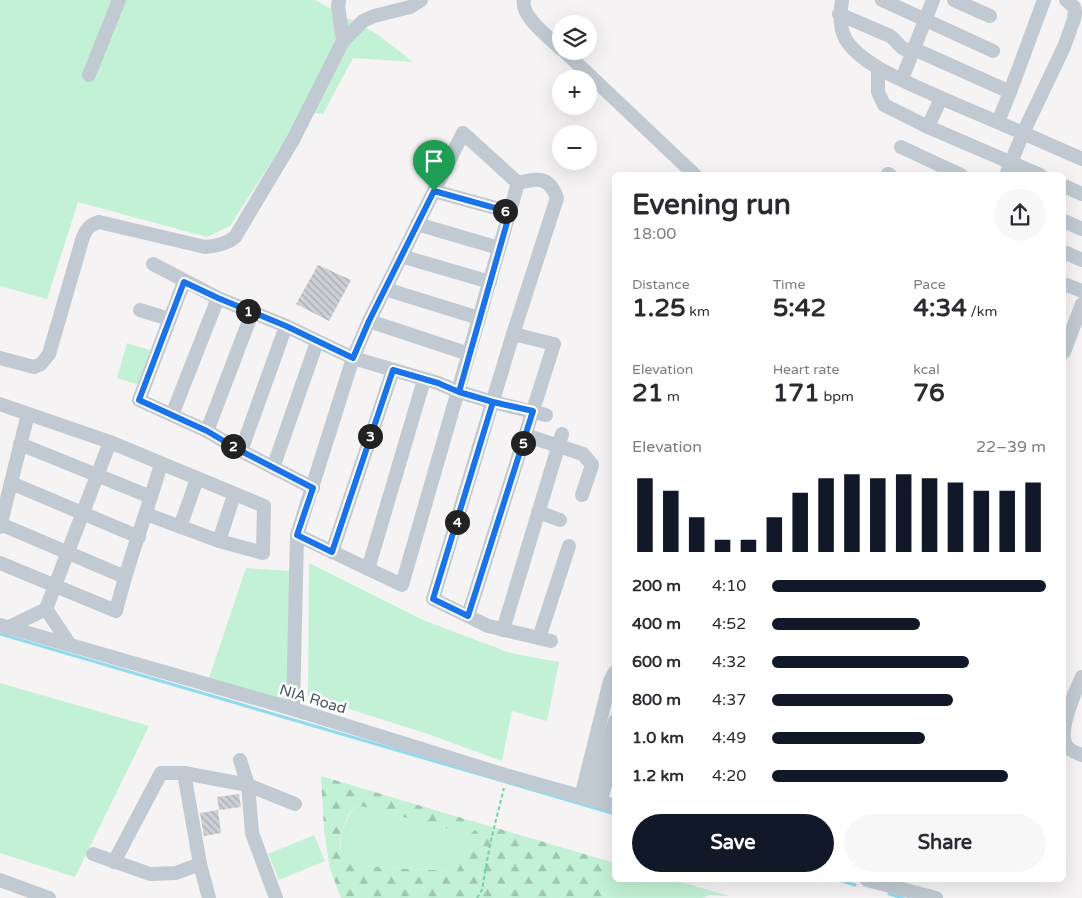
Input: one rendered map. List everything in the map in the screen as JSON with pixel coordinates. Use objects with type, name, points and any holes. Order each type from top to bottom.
[{"type":"street","points":[[89,75],[119,0]]},
{"type":"street","points":[[339,0],[338,6],[343,41]]},
{"type":"street","points":[[0,358],[34,367],[41,364],[49,354],[83,237],[89,226],[99,222],[205,247],[223,244],[235,237],[293,140],[343,41],[363,21],[374,16],[410,7],[421,0]]},
{"type":"street","points":[[524,0],[523,7],[527,16],[552,40]]},
{"type":"street","points":[[842,0],[839,14],[844,38],[860,56],[878,69],[1082,159]]},
{"type":"street","points":[[882,0],[993,51]]},
{"type":"street","points":[[902,79],[933,0]]},
{"type":"street","points":[[954,0],[990,16]]},
{"type":"street","points":[[998,122],[1044,0]]},
{"type":"street","points":[[1009,169],[1023,133],[1064,47],[1074,19],[1074,7],[1066,0]]},
{"type":"street","points":[[839,14],[890,36],[903,49],[908,51],[914,49],[1010,92]]},
{"type":"street","points":[[573,60],[692,172]]},
{"type":"street","points":[[878,69],[878,92],[884,106],[1009,169],[1024,172]]},
{"type":"street","points":[[928,127],[941,98]]},
{"type":"street","points":[[294,709],[297,535],[353,358],[369,321],[463,133],[518,183]]},
{"type":"street","points":[[901,147],[955,172]]},
{"type":"street","points":[[518,183],[537,178],[544,180],[554,190],[557,198],[513,334],[433,599],[488,626],[545,640],[569,546]]},
{"type":"street","points":[[297,535],[402,585],[518,183]]},
{"type":"street","points":[[1066,187],[1082,194]]},
{"type":"street","points":[[434,191],[510,212]]},
{"type":"street","points":[[1066,222],[1082,229]]},
{"type":"street","points":[[417,224],[499,248]]},
{"type":"street","points":[[1066,253],[1082,260]]},
{"type":"street","points":[[401,256],[490,282]]},
{"type":"street","points":[[153,264],[184,282],[218,298],[286,326],[353,358],[438,383],[459,392],[546,416]]},
{"type":"street","points":[[184,282],[139,400],[207,431],[241,451],[313,488]]},
{"type":"street","points":[[1066,285],[1082,291]]},
{"type":"street","points":[[385,289],[479,318]]},
{"type":"street","points":[[172,415],[218,298]]},
{"type":"street","points":[[1066,340],[1069,321],[1082,304]]},
{"type":"street","points":[[140,310],[169,319]]},
{"type":"street","points":[[207,431],[252,313]]},
{"type":"street","points":[[369,321],[469,354]]},
{"type":"street","points":[[241,451],[286,326]]},
{"type":"street","points":[[468,616],[554,344],[513,334]]},
{"type":"street","points":[[273,468],[317,342]]},
{"type":"street","points":[[332,552],[393,370]]},
{"type":"street","points":[[368,569],[424,380]]},
{"type":"street","points":[[0,404],[110,442],[264,506],[262,553],[219,541],[146,514]]},
{"type":"street","points":[[28,414],[0,525],[125,577]]},
{"type":"street","points":[[525,436],[560,440],[583,454],[592,465],[582,494]]},
{"type":"street","points":[[503,630],[560,440]]},
{"type":"street","points":[[4,626],[46,609],[110,442]]},
{"type":"street","points":[[20,444],[152,497]]},
{"type":"street","points":[[0,563],[116,611],[161,464]]},
{"type":"street","points":[[180,527],[197,479]]},
{"type":"street","points":[[11,483],[138,537]]},
{"type":"street","points":[[219,541],[234,494]]},
{"type":"street","points":[[538,512],[560,520]]},
{"type":"street","points":[[46,609],[70,646]]},
{"type":"street","name":"NIA Road","points":[[4,626],[294,709],[505,776],[612,805]]},
{"type":"street","points":[[591,799],[612,677]]},
{"type":"street","points":[[1066,723],[1073,696],[1082,677]]},
{"type":"street","points":[[591,799],[612,731]]},
{"type":"street","points":[[1066,743],[1068,748],[1082,755]]},
{"type":"street","points":[[591,799],[612,759]]},
{"type":"street","points":[[240,760],[248,784],[252,834],[273,897]]},
{"type":"street","points":[[114,862],[161,772],[184,773],[248,784],[295,804]]},
{"type":"street","points":[[184,773],[200,864],[209,898]]},
{"type":"street","points":[[93,854],[150,874],[176,873],[200,864]]},
{"type":"street","points":[[0,880],[22,893],[49,898]]},
{"type":"street","points":[[875,882],[936,898]]},
{"type":"path","points":[[477,898],[482,890],[502,794]]},
{"type":"green space","points":[[0,0],[315,0],[377,34],[413,62],[353,58],[323,114],[304,111],[230,226],[207,237],[78,202],[47,299],[0,286]]},
{"type":"green space","points":[[127,343],[150,350],[139,385],[117,378]]},
{"type":"green space","points":[[309,563],[423,620],[510,653],[559,662],[547,721],[512,711],[502,761],[428,734],[308,696]]},
{"type":"green space","points":[[246,568],[289,571],[288,704],[209,678]]},
{"type":"green space","points":[[0,683],[149,726],[75,877],[0,853]]},
{"type":"green space","points":[[321,776],[465,819],[461,832],[357,805],[349,814],[342,831],[340,845],[346,860],[382,868],[457,871],[466,852],[463,841],[475,830],[492,832],[493,827],[612,862],[612,874],[608,873],[604,898],[341,898],[330,869],[324,830]]},
{"type":"green space","points":[[357,805],[461,832],[465,819],[493,827],[492,832],[466,852],[457,871],[382,868],[346,860],[342,857],[343,829],[352,810]]},
{"type":"green space","points":[[314,835],[325,861],[279,880],[268,854]]},
{"type":"green space","points":[[608,873],[612,874],[612,882],[681,882],[729,896],[709,895],[703,898],[604,898]]},
{"type":"building","points":[[318,265],[351,280],[329,321],[296,304]]},
{"type":"building","points":[[239,794],[241,807],[219,810],[217,797]]},
{"type":"building","points":[[218,810],[221,833],[204,836],[200,813]]},
{"type":"waterway","points":[[0,634],[612,813]]},
{"type":"waterway","points":[[845,882],[855,885]]},
{"type":"waterway","points":[[889,894],[903,898]]},
{"type":"route","points":[[434,191],[369,321],[353,358],[286,326],[252,313],[184,282],[139,400],[207,431],[241,451],[313,488],[297,535],[332,552],[393,370],[438,383],[459,392],[493,402],[433,599],[468,616],[533,411],[459,392],[510,212],[434,191]]}]
